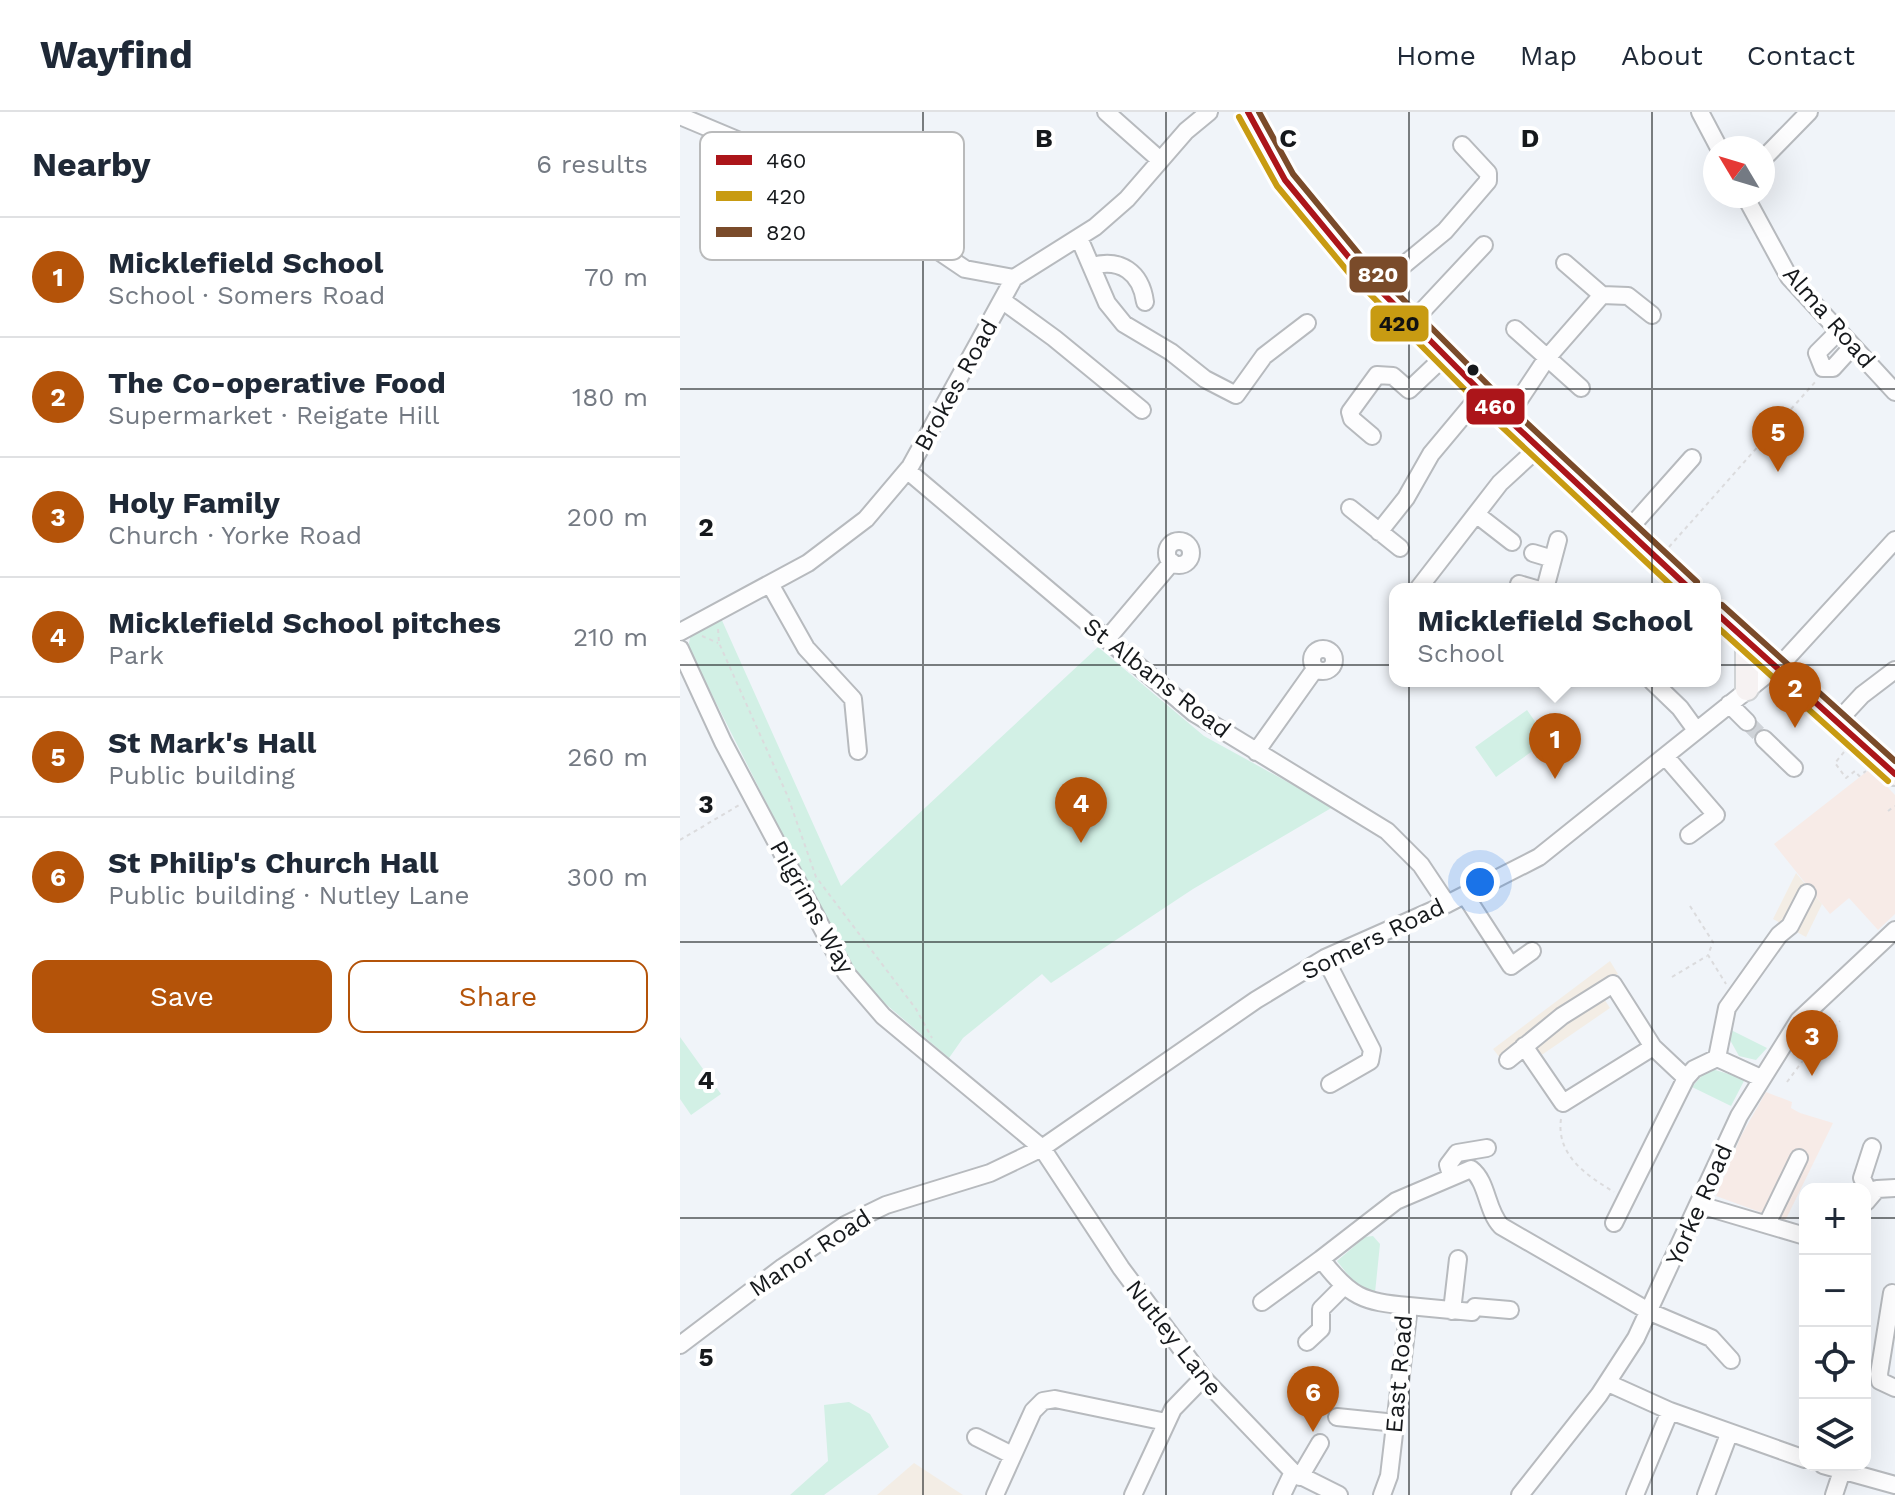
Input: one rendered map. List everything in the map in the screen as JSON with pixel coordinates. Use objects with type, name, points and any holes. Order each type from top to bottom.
[{"type":"main road","points":[[1248,112],[1285,180],[1377,287],[1538,448],[1684,583]]},
{"type":"main road","points":[[1721,617],[1837,722],[1868,761],[1895,774]]},
{"type":"main road","points":[[1747,641],[1747,689]]},
{"type":"street","points":[[1106,112],[1160,160]]},
{"type":"street","points":[[952,260],[965,269],[1014,278],[1079,238],[1127,199],[1160,160],[1209,112]]},
{"type":"street","points":[[1700,112],[1713,136]]},
{"type":"street","points":[[1775,147],[1809,112]]},
{"type":"street","points":[[680,116],[718,132]]},
{"type":"street","points":[[1377,287],[1445,231],[1488,181],[1488,173],[1462,145]]},
{"type":"street","name":"Alma Road","points":[[1752,208],[1789,277],[1895,392]]},
{"type":"street","points":[[1079,238],[1107,303],[1124,324],[1236,395],[1264,356],[1307,323]]},
{"type":"street","points":[[1411,323],[1484,245]]},
{"type":"street","points":[[1092,266],[1107,262],[1126,269],[1139,279],[1145,302]]},
{"type":"street","points":[[1565,263],[1602,295],[1628,296],[1652,315]]},
{"type":"street","name":"Brokes Road","points":[[680,632],[770,584],[842,540],[908,471],[1014,278]]},
{"type":"street","points":[[1507,418],[1547,358],[1602,295]]},
{"type":"street","points":[[1003,301],[1142,410]]},
{"type":"street","points":[[1515,329],[1581,388]]},
{"type":"street","points":[[1838,332],[1817,353],[1823,368],[1833,368],[1852,347]]},
{"type":"street","points":[[1372,436],[1352,419],[1350,412],[1377,375],[1393,376],[1409,390],[1445,356]]},
{"type":"street","points":[[1379,532],[1406,498],[1431,454],[1482,393]]},
{"type":"street","points":[[1423,583],[1507,475],[1538,448]]},
{"type":"street","points":[[1627,531],[1692,458]]},
{"type":"street","name":"St Albans Road","points":[[908,471],[1194,713],[1387,831],[1421,865],[1447,904]]},
{"type":"street","points":[[1350,508],[1400,548]]},
{"type":"street","points":[[1476,514],[1512,542]]},
{"type":"street","points":[[1547,583],[1558,540]]},
{"type":"street","name":"Somers Road","points":[[1042,1148],[1256,1000],[1325,958],[1447,904],[1539,857],[1776,667],[1895,540]]},
{"type":"street","points":[[1533,553],[1553,559]]},
{"type":"street","points":[[1107,639],[1172,562]]},
{"type":"street","points":[[770,584],[806,648],[853,699],[858,751]]},
{"type":"street","name":"Pilgrims Way","points":[[680,649],[753,797],[846,973],[883,1016],[1042,1148]]},
{"type":"street","points":[[1256,752],[1315,669]]},
{"type":"street","points":[[1837,722],[1862,695],[1895,670]]},
{"type":"street","points":[[1658,687],[1680,708],[1696,730]]},
{"type":"street","points":[[1729,704],[1747,722]]},
{"type":"street","points":[[1764,739],[1794,768]]},
{"type":"street","points":[[1665,756],[1716,815],[1689,835]]},
{"type":"street","points":[[1717,1058],[1722,1018],[1779,935],[1790,926],[1807,893]]},
{"type":"street","points":[[1465,895],[1511,966],[1532,951]]},
{"type":"street","name":"Yorke Road","points":[[1520,1495],[1608,1383],[1650,1312],[1739,1116],[1802,1016],[1895,930]]},
{"type":"street","points":[[1325,958],[1372,1050],[1370,1061],[1330,1084]]},
{"type":"street","points":[[1508,1060],[1562,1016],[1613,984],[1653,1047],[1686,1078]]},
{"type":"street","points":[[1524,1046],[1563,1103],[1653,1047]]},
{"type":"street","points":[[1717,1058],[1761,1078]]},
{"type":"street","points":[[1614,1223],[1686,1078],[1694,1069],[1717,1058]]},
{"type":"street","points":[[1863,1183],[1872,1147]]},
{"type":"street","name":"Manor Road","points":[[680,1345],[783,1267],[865,1214],[959,1185],[1042,1148]]},
{"type":"street","name":"Nutley Lane","points":[[1042,1148],[1121,1268],[1203,1378],[1297,1475],[1339,1495]]},
{"type":"street","points":[[1451,1175],[1448,1165],[1457,1153],[1487,1148]]},
{"type":"street","points":[[1767,1224],[1799,1158]]},
{"type":"street","points":[[1262,1302],[1396,1201],[1471,1169],[1477,1174],[1488,1207],[1501,1226],[1650,1312],[1711,1338],[1731,1360]]},
{"type":"street","points":[[1871,1195],[1877,1189],[1895,1188]]},
{"type":"street","points":[[1700,1205],[1799,1234]]},
{"type":"street","name":"East Road","points":[[1321,1259],[1343,1287],[1373,1302],[1409,1306],[1389,1476],[1382,1495]]},
{"type":"street","points":[[1452,1311],[1458,1259]]},
{"type":"street","points":[[1307,1342],[1321,1329],[1321,1309],[1343,1287]]},
{"type":"street","points":[[1892,1293],[1879,1374],[1880,1381],[1895,1388]]},
{"type":"street","points":[[1409,1306],[1472,1312],[1475,1307],[1510,1310]]},
{"type":"street","points":[[1133,1495],[1166,1422],[1179,1401],[1203,1378]]},
{"type":"street","points":[[1608,1383],[1729,1434],[1799,1457]]},
{"type":"street","points":[[995,1495],[1033,1411],[1048,1399],[1166,1422]]},
{"type":"street","points":[[1635,1495],[1670,1411]]},
{"type":"street","points":[[1337,1417],[1396,1423]]},
{"type":"street","points":[[1706,1495],[1729,1434]]},
{"type":"street","points":[[976,1437],[1009,1462]]},
{"type":"street","points":[[1282,1495],[1320,1443]]},
{"type":"street","points":[[1834,1495],[1846,1471]]},
{"type":"street","points":[[1849,1471],[1895,1485]]},
{"type":"path","points":[[1658,559],[1819,377],[1823,368]]},
{"type":"path","points":[[717,612],[719,643],[788,797],[816,877],[916,1009],[937,1046]]},
{"type":"path","points":[[1845,751],[1835,763],[1846,778],[1855,771],[1859,776],[1868,761]]},
{"type":"path","points":[[680,840],[753,797]]},
{"type":"path","points":[[1888,811],[1895,806]]},
{"type":"path","points":[[1672,977],[1708,955],[1713,942],[1690,906]]},
{"type":"path","points":[[1708,955],[1736,995]]},
{"type":"path","points":[[1787,1082],[1816,1043],[1840,1021]]},
{"type":"path","points":[[1807,1036],[1816,1043]]},
{"type":"path","points":[[1563,1103],[1561,1143],[1573,1163],[1626,1198]]},
{"type":"shaded area","points":[[1870,769],[1895,795],[1895,914],[1878,930],[1849,898],[1830,914],[1774,844]]},
{"type":"shaded area","points":[[1796,873],[1822,904],[1806,937],[1773,919]]},
{"type":"shaded area","points":[[1610,961],[1618,974],[1597,988],[1610,1008],[1530,1063],[1519,1059],[1508,1068],[1493,1049]]},
{"type":"shaded area","points":[[1766,1092],[1792,1102],[1791,1108],[1800,1113],[1833,1123],[1804,1183],[1799,1183],[1799,1192],[1785,1221],[1716,1196],[1741,1136]]},
{"type":"shaded area","points":[[914,1463],[963,1495],[877,1495]]},
{"type":"green space","points":[[720,616],[841,886],[1098,647],[1204,736],[1333,807],[1193,889],[1051,983],[1042,974],[963,1038],[949,1058],[868,989],[841,951],[688,647],[692,630]]},
{"type":"green space","points":[[1527,710],[1548,740],[1496,777],[1475,747]]},
{"type":"green space","points":[[1729,1029],[1767,1048],[1756,1060],[1739,1056],[1730,1040]]},
{"type":"green space","points":[[680,1037],[721,1094],[691,1115],[680,1099]]},
{"type":"green space","points":[[1712,1069],[1745,1079],[1731,1106],[1692,1087]]},
{"type":"green space","points":[[1373,1236],[1380,1244],[1375,1293],[1356,1285],[1337,1261],[1365,1237]]},
{"type":"green space","points":[[849,1402],[870,1414],[889,1447],[824,1495],[790,1495],[828,1461],[824,1405]]},
{"type":"tunnel","points":[[1747,722],[1764,739]]},
{"type":"transit line","name":"460","points":[[1248,112],[1285,180],[1356,266],[1507,418],[1684,583]]},
{"type":"transit line","name":"820","points":[[1259,112],[1293,174],[1363,259],[1514,411],[1697,582]]},
{"type":"transit line","name":"420","points":[[1239,117],[1277,186],[1349,273],[1500,425],[1669,583]]},
{"type":"transit line","name":"820","points":[[1722,605],[1895,761]]},
{"type":"transit line","name":"460","points":[[1721,617],[1895,774]]},
{"type":"transit line","name":"420","points":[[1721,630],[1888,781]]},
{"type":"place","name":"St Mark's Hall","points":[[1778,472]]},
{"type":"place","name":"The Co-operative Food","points":[[1795,728]]},
{"type":"place","name":"Micklefield School","points":[[1555,779]]},
{"type":"place","name":"Micklefield School pitches","points":[[1081,843]]},
{"type":"place","name":"Holy Family","points":[[1812,1076]]},
{"type":"place","name":"St Philip's Church Hall","points":[[1313,1432]]}]
